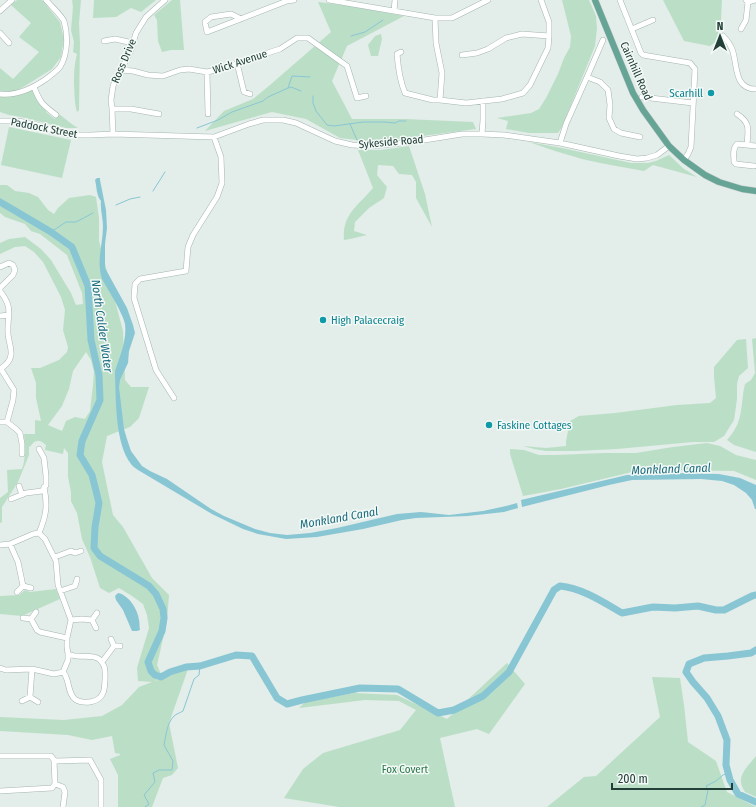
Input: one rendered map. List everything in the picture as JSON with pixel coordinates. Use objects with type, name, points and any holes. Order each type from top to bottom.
[{"type":"main road","name":"Cairnhill Road","points":[[595,0],[633,93],[643,110],[669,146],[684,160],[705,175],[719,182],[742,189],[756,191]]},
{"type":"street","points":[[0,12],[12,0]]},
{"type":"street","points":[[0,94],[5,95],[21,92],[34,87],[54,73],[60,66],[64,56],[67,39],[63,20],[46,0]]},
{"type":"street","name":"Ross Drive","points":[[113,134],[111,100],[113,86],[131,50],[136,33],[146,17],[165,0]]},
{"type":"street","points":[[241,19],[231,14],[211,18],[205,22],[207,32],[241,19],[287,1],[294,0]]},
{"type":"street","points":[[329,0],[435,18],[452,18],[488,0]]},
{"type":"street","points":[[394,11],[395,0]]},
{"type":"street","points":[[401,52],[397,54],[402,85],[405,93],[434,100],[466,103],[502,99],[518,95],[530,86],[548,48],[549,22],[542,0]]},
{"type":"street","points":[[620,0],[643,55],[690,63],[695,69],[691,147],[684,160]]},
{"type":"street","points":[[741,29],[746,20],[747,1],[755,0]]},
{"type":"street","points":[[435,18],[436,43],[442,74],[440,100]]},
{"type":"street","points":[[632,28],[654,20]]},
{"type":"street","points":[[0,33],[9,42]]},
{"type":"street","points":[[462,55],[477,53],[506,38],[522,34],[549,36]]},
{"type":"street","points":[[722,36],[732,50],[738,78],[744,86],[751,89],[756,89]]},
{"type":"street","name":"Wick Avenue","points":[[121,70],[163,76],[180,70],[207,72],[226,68],[280,49],[297,38],[308,38],[347,66],[357,98],[366,96]]},
{"type":"street","points":[[104,40],[115,39],[133,43]]},
{"type":"street","points":[[560,143],[566,124],[603,40]]},
{"type":"street","points":[[237,64],[244,92],[250,94]]},
{"type":"street","points":[[207,72],[208,114]]},
{"type":"street","points":[[588,77],[600,82],[608,90],[610,105],[609,118],[614,130],[640,137]]},
{"type":"street","points":[[34,87],[38,99],[44,106],[56,115]]},
{"type":"street","points":[[642,97],[693,103]]},
{"type":"street","points":[[482,134],[483,101]]},
{"type":"street","points":[[112,109],[131,109],[159,114]]},
{"type":"street","points":[[737,114],[743,118],[748,126],[747,145]]},
{"type":"street","name":"Paddock Street","points":[[2,120],[34,124],[69,134],[91,135]]},
{"type":"street","name":"Sykeside Road","points":[[91,135],[113,134],[214,137],[263,120],[283,120],[296,122],[335,141],[352,146],[372,146],[412,142],[462,134],[482,134],[504,135],[560,143],[619,156],[647,158],[657,155],[669,146]]},
{"type":"street","points":[[174,398],[156,370],[134,298],[135,284],[140,279],[186,271],[188,247],[193,235],[217,197],[222,183],[221,157],[214,137]]},
{"type":"street","points":[[754,166],[736,164],[734,162],[734,147],[737,144],[756,146]]},
{"type":"street","points":[[0,270],[9,263],[12,265],[14,270],[13,275],[0,288]]},
{"type":"street","points":[[0,291],[9,306],[8,333],[11,354],[8,362],[0,369],[14,390],[13,400],[6,422]]},
{"type":"street","points":[[0,316],[9,316]]},
{"type":"street","points":[[0,422],[6,422],[20,433],[22,454]]},
{"type":"street","points":[[11,499],[42,491],[46,485],[44,458],[39,449]]},
{"type":"street","points":[[19,486],[22,495]]},
{"type":"street","points":[[38,533],[46,514],[46,496],[44,487]]},
{"type":"street","points":[[0,545],[10,544],[38,533]]},
{"type":"street","points":[[38,533],[45,539],[56,561],[58,585],[71,620],[67,638],[68,660],[63,672]]},
{"type":"street","points":[[10,544],[18,562],[23,586]]},
{"type":"street","points":[[54,557],[71,550],[75,553],[81,551]]},
{"type":"street","points":[[60,591],[75,586],[77,579]]},
{"type":"street","points":[[23,586],[31,588]]},
{"type":"street","points":[[17,592],[23,586]]},
{"type":"street","points":[[31,619],[36,612]]},
{"type":"street","points":[[92,620],[97,613]]},
{"type":"street","points":[[23,618],[31,619]]},
{"type":"street","points":[[31,619],[37,630],[40,632],[67,638]]},
{"type":"street","points":[[71,620],[92,620]]},
{"type":"street","points":[[92,620],[96,628]]},
{"type":"street","points":[[110,639],[114,646]]},
{"type":"street","points":[[102,662],[114,646]]},
{"type":"street","points":[[114,646],[120,646]]},
{"type":"street","points":[[63,672],[66,675],[72,696],[75,699],[85,702],[95,701],[101,697],[104,692],[105,667],[102,662],[96,657],[68,654]]},
{"type":"street","points":[[0,668],[6,670],[32,669],[54,674],[63,672]]},
{"type":"street","points":[[30,697],[32,669]]},
{"type":"street","points":[[22,701],[30,697]]},
{"type":"street","points":[[30,697],[38,702]]},
{"type":"street","points":[[0,756],[51,756],[57,761],[90,760],[101,780],[101,807]]},
{"type":"street","points":[[0,791],[52,788],[55,784],[54,760]]},
{"type":"street","points":[[55,784],[63,787],[65,792],[63,807]]},
{"type":"green space","points":[[17,0],[42,0],[60,22],[64,39],[61,57],[52,69],[20,89],[4,93],[0,92],[0,68],[13,79],[39,52],[19,37],[31,23],[11,5]]},
{"type":"green space","points":[[72,0],[81,0],[79,23],[79,110],[77,112],[75,102],[74,70],[77,54],[73,52],[74,42],[71,30],[73,7]]},
{"type":"green space","points":[[94,0],[156,0],[141,12],[131,8],[116,17],[93,18]]},
{"type":"green space","points":[[172,0],[180,0],[184,50],[162,52],[158,41],[157,20],[154,15]]},
{"type":"green space","points":[[562,0],[589,0],[596,16],[597,28],[595,46],[562,127],[558,133],[529,133],[506,129],[508,121],[497,118],[531,113],[539,109],[558,74],[570,47],[571,36]]},
{"type":"green space","points":[[663,0],[722,0],[720,39],[710,46],[684,41]]},
{"type":"green space","points":[[318,2],[404,16],[347,46],[332,81],[352,119],[405,119],[473,122],[476,129],[407,138],[365,141],[340,138],[306,119],[272,112],[205,131],[224,111],[253,99],[331,32]]},
{"type":"green space","points":[[381,34],[382,39],[378,56],[371,56],[368,45],[375,36]]},
{"type":"green space","points":[[31,89],[33,90],[38,101],[46,109],[46,112],[55,119],[59,114],[78,128],[66,128],[0,112],[0,97],[21,93]]},
{"type":"green space","points":[[9,127],[71,140],[62,178],[1,165]]},
{"type":"green space","points":[[529,142],[631,163],[648,163],[669,155],[684,169],[697,177],[653,165],[644,171],[590,161]]},
{"type":"green space","points":[[409,146],[425,194],[432,227],[416,198],[416,182],[412,175],[399,174],[393,166],[378,165],[377,175],[387,187],[384,198],[369,208],[355,222],[354,231],[367,235],[344,240],[344,231],[348,217],[373,188],[358,150],[381,150]]},
{"type":"green space","points":[[0,185],[7,185],[15,191],[29,193],[38,197],[48,210],[54,214],[69,198],[90,195],[96,197],[99,218],[99,241],[123,331],[125,380],[131,387],[149,387],[139,418],[130,427],[107,436],[102,462],[113,515],[123,527],[152,578],[169,595],[167,621],[157,665],[162,676],[155,681],[188,669],[169,723],[178,768],[172,775],[163,778],[152,807],[118,807],[118,775],[110,759],[120,754],[115,753],[112,736],[92,740],[68,735],[0,731],[0,717],[64,720],[102,716],[122,705],[139,687],[152,682],[138,681],[137,668],[149,628],[147,615],[143,604],[119,588],[109,593],[100,588],[90,557],[82,539],[77,513],[71,501],[68,477],[68,453],[64,448],[63,454],[45,450],[46,445],[39,441],[35,441],[30,447],[29,446],[29,455],[18,482],[2,507],[2,522],[0,523],[0,498],[8,492],[7,470],[22,469],[25,456],[24,434],[35,434],[35,420],[41,421],[36,398],[36,383],[31,368],[40,368],[59,360],[67,352],[68,347],[63,330],[65,310],[61,297],[43,262],[34,252],[25,246],[15,247],[0,254],[0,243],[9,239],[25,237],[41,249],[51,260],[71,293],[76,305],[83,304],[82,293],[67,255],[40,234],[31,231],[25,224],[5,217],[0,213]],"holes":[[[86,352],[91,360],[94,372],[93,385],[90,411],[85,419],[75,417],[66,421],[62,431],[48,425],[62,406],[69,389],[73,371]]]},
{"type":"green space","points":[[756,338],[756,452],[734,445],[727,440],[738,424],[745,384],[751,380],[755,373],[752,339]]},
{"type":"green space","points":[[746,339],[748,368],[739,376],[734,420],[724,436],[714,442],[693,442],[575,451],[546,451],[523,446],[546,448],[566,446],[570,421],[579,416],[677,405],[710,403],[716,398],[714,367],[737,340]]},
{"type":"green space","points":[[707,443],[720,446],[736,455],[756,460],[756,480],[734,471],[655,470],[632,472],[561,489],[523,496],[510,454],[510,449],[524,450],[539,455],[636,453]]},
{"type":"green space","points":[[56,589],[60,599],[22,616],[0,614],[0,596],[19,595],[25,590],[30,592]]},
{"type":"green space","name":"Fox Covert","points":[[507,663],[525,684],[489,734],[477,729],[440,738],[455,807],[339,807],[284,798],[303,769],[323,753],[400,730],[416,710],[399,701],[365,700],[299,708],[305,702],[354,693],[397,695],[447,719]]},
{"type":"green space","points":[[652,677],[680,678],[688,742],[716,761],[727,792],[756,807],[547,807],[584,777],[596,776],[660,717]]},
{"type":"green space","points":[[756,756],[756,797],[745,792],[742,787],[741,778],[744,771]]},
{"type":"water","points":[[100,178],[106,210],[107,228],[105,268],[127,308],[135,333],[129,351],[128,363],[120,380],[119,387],[124,429],[131,451],[142,466],[167,479],[211,509],[224,516],[255,529],[287,535],[310,533],[337,528],[397,514],[421,512],[449,515],[483,511],[517,503],[518,508],[504,512],[468,516],[416,518],[317,537],[286,539],[258,534],[243,529],[212,514],[134,467],[126,455],[122,445],[117,421],[115,371],[124,342],[125,324],[124,319],[102,279],[100,272],[103,226],[101,201],[97,194],[95,180]]},
{"type":"water","points":[[674,473],[719,474],[740,478],[756,485],[756,509],[752,500],[746,493],[734,485],[722,481],[701,479],[632,480],[522,507],[521,500],[627,475]]},
{"type":"water","points":[[118,593],[126,597],[135,608],[140,630],[132,631],[123,610],[116,600],[115,596]]},
{"type":"waterway","points":[[351,36],[365,32],[383,20]]},
{"type":"waterway","points":[[197,128],[218,120],[232,112],[263,101],[268,97],[288,88],[292,76],[310,77]]},
{"type":"waterway","points":[[289,88],[291,87],[301,91]]},
{"type":"waterway","points":[[313,96],[313,103],[316,111],[327,125],[334,126],[363,122],[395,123],[399,121],[406,121]]},
{"type":"waterway","points":[[350,124],[357,140]]},
{"type":"waterway","points":[[153,191],[165,172]]},
{"type":"waterway","points":[[116,205],[130,199],[140,197]]},
{"type":"waterway","name":"North Calder Water","points":[[0,202],[51,232],[72,247],[88,286],[91,340],[99,375],[100,400],[82,441],[80,455],[92,475],[99,503],[95,527],[94,548],[100,556],[149,586],[156,594],[163,609],[164,618],[162,631],[148,662],[151,671],[155,675],[161,677],[170,672],[186,667],[200,666],[236,655],[252,656],[277,698],[287,704],[360,688],[398,689],[438,713],[454,710],[483,696],[509,672],[554,590],[560,586],[568,587],[584,593],[600,600],[622,613],[653,607],[675,608],[698,606],[716,610],[724,610],[756,595]]},
{"type":"waterway","points":[[51,232],[66,222],[76,222],[93,213]]},
{"type":"waterway","name":"North Calder Water","points":[[756,650],[751,653],[704,658],[689,664],[686,672],[707,698],[718,716],[727,740],[726,765],[730,780],[738,794],[756,802]]},
{"type":"waterway","points":[[145,807],[149,804],[144,795],[155,782],[153,773],[159,770],[172,770],[173,761],[164,745],[167,729],[174,716],[183,711],[194,679],[199,675],[200,666]]},
{"type":"waterway","points":[[701,807],[705,805],[708,790],[706,786],[728,773]]},
{"type":"place","name":"Scarhill","points":[[711,93]]},
{"type":"place","name":"High Palacecraig","points":[[323,320]]},
{"type":"place","name":"Faskine Cottages","points":[[489,425]]},
{"type":"water label","name":"Monkland Canal","points":[[671,469]]},
{"type":"water label","name":"Monkland Canal","points":[[339,518]]}]
